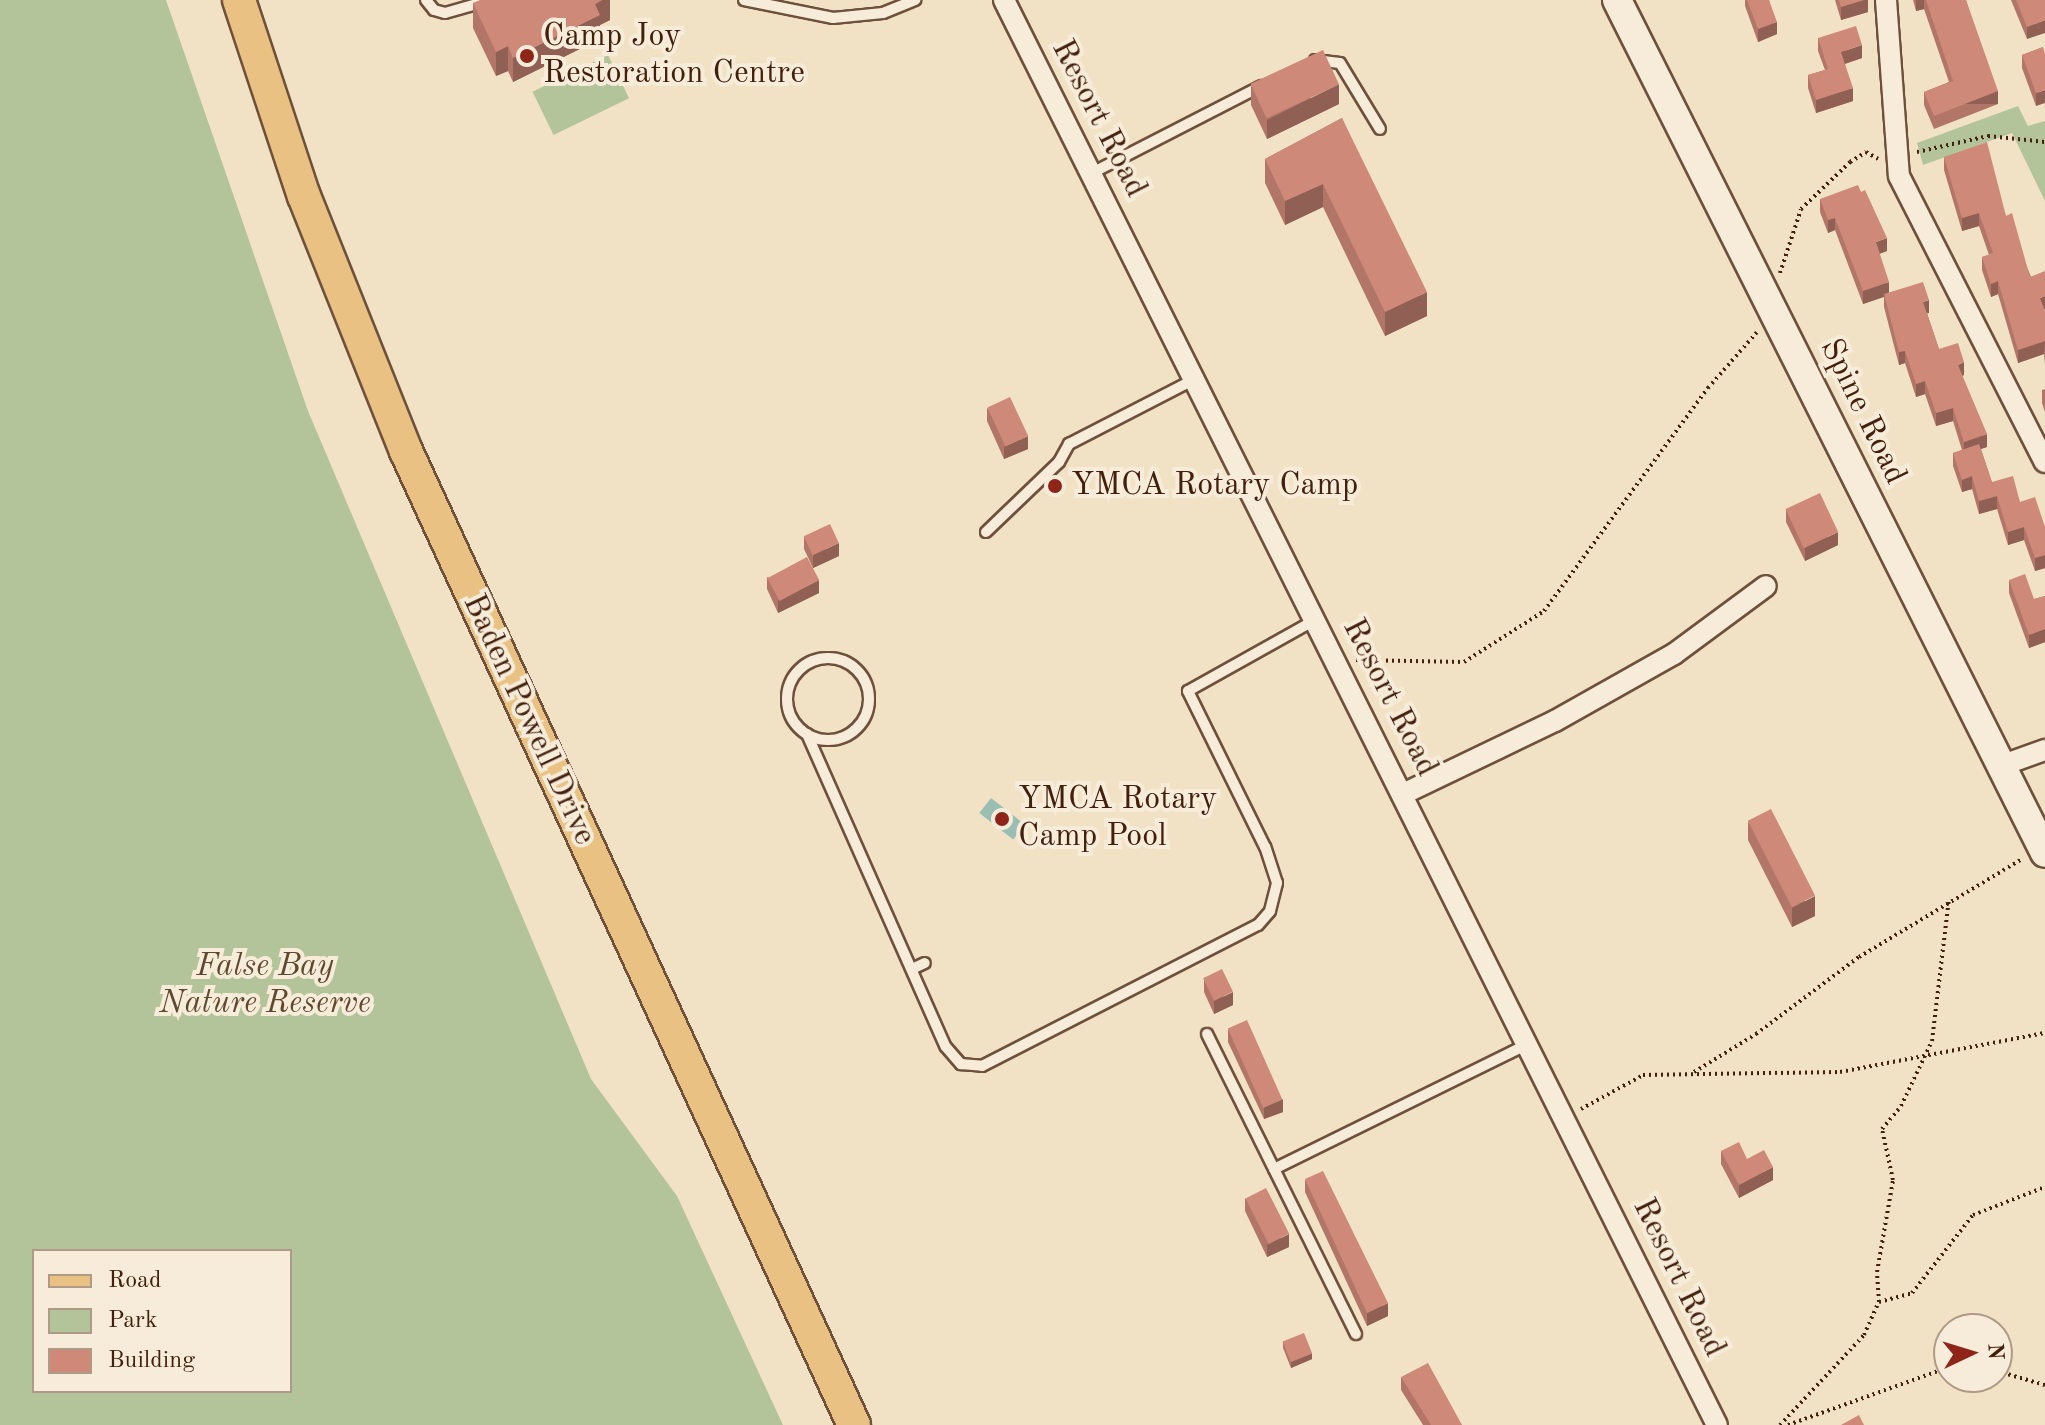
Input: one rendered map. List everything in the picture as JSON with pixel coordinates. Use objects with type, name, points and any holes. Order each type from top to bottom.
[{"type":"main road","name":"Baden Powell Drive","points":[[239,0],[304,196],[406,451],[854,1425]]},
{"type":"main road","name":"Spine Road","points":[[1617,0],[1774,307],[1898,566],[2003,765],[2044,851]]},
{"type":"street","name":"Resort Road","points":[[1004,0],[1717,1425]]},
{"type":"street","points":[[1886,0],[1899,176],[2045,462]]},
{"type":"street","points":[[1403,794],[1555,721],[1674,654],[1766,586]]},
{"type":"street","points":[[2003,765],[2045,750]]},
{"type":"lane","points":[[426,0],[434,10],[445,13],[491,0]]},
{"type":"lane","points":[[744,0],[833,18],[883,13],[915,0]]},
{"type":"lane","points":[[1305,65],[1318,58],[1340,63],[1380,129]]},
{"type":"lane","points":[[1092,173],[1278,78]]},
{"type":"lane","points":[[986,532],[1059,462],[1069,444],[1195,379]]},
{"type":"lane","points":[[807,734],[838,739],[863,720],[868,688],[849,663],[823,658],[795,674],[788,707],[807,734],[946,1047],[961,1064],[982,1066],[1258,925],[1276,902],[1277,883],[1188,691],[1315,620]]},
{"type":"lane","points":[[912,969],[925,963]]},
{"type":"lane","points":[[1207,1034],[1356,1334]]},
{"type":"lane","points":[[1274,1169],[1528,1044]]},
{"type":"path","points":[[1338,663],[1374,658],[1464,662],[1544,611],[1774,307]]},
{"type":"path","points":[[1692,1073],[1949,899],[2044,851]]},
{"type":"path","points":[[1780,1425],[1864,1335],[1879,1302],[1877,1272],[1893,1180],[1882,1129],[1901,1106],[1927,1056],[1949,899]]},
{"type":"path","points":[[1565,1118],[1643,1075],[1840,1072],[2045,1033]]},
{"type":"path","points":[[1879,1302],[1912,1293],[1973,1215],[2045,1187]]},
{"type":"path","points":[[1788,1425],[1933,1371]]},
{"type":"path","points":[[2013,1376],[2045,1385]]},
{"type":"green space","name":"False Bay Nature Reserve","points":[[0,0],[166,0],[308,411],[591,1079],[677,1196],[783,1425],[0,1425]]},
{"type":"green space","points":[[608,55],[629,98],[554,135],[533,92]]},
{"type":"green space","points":[[2018,106],[2028,126],[2045,121],[2045,201],[2012,133],[1923,165],[1917,143]]},
{"type":"water","name":"YMCA Rotary Camp Pool","points":[[991,798],[1025,824],[1013,839],[979,813]]},
{"type":"building","points":[[480,0],[602,0],[595,4],[600,15],[513,58],[508,46],[496,52],[473,3]]},
{"type":"building","points":[[1747,0],[1769,0],[1777,22],[1758,29]]},
{"type":"building","points":[[1839,0],[1864,0],[1841,7]]},
{"type":"building","points":[[1926,0],[1966,0],[1998,91],[1934,116],[1924,92],[1953,81]]},
{"type":"building","points":[[2016,0],[2045,0],[2045,20],[2027,27]]},
{"type":"building","points":[[1856,26],[1862,45],[1841,52],[1853,88],[1816,100],[1808,75],[1828,69],[1818,38]]},
{"type":"building","points":[[2043,47],[2045,90],[2036,93],[2022,55]]},
{"type":"building","points":[[1323,50],[1339,84],[1267,118],[1250,84]]},
{"type":"building","points":[[1342,118],[1427,292],[1385,312],[1323,184],[1285,201],[1265,159]]},
{"type":"building","points":[[1987,142],[2006,216],[2012,213],[2030,277],[2045,271],[2045,296],[2040,298],[2045,311],[2045,341],[2018,350],[1998,281],[1991,284],[1982,257],[1993,253],[1979,213],[1962,218],[1944,157]]},
{"type":"building","points":[[1858,185],[1861,192],[1865,190],[1887,238],[1876,242],[1889,282],[1863,291],[1835,218],[1828,220],[1820,199]]},
{"type":"building","points":[[1923,282],[1929,300],[1923,302],[1939,349],[1958,343],[1964,362],[1958,365],[1987,434],[1964,442],[1953,408],[1936,413],[1925,381],[1916,384],[1905,351],[1899,352],[1884,294]]},
{"type":"building","points":[[1010,397],[1028,436],[1006,447],[987,408]]},
{"type":"building","points":[[1979,444],[1994,489],[1992,482],[2013,476],[2020,502],[2035,497],[2045,527],[2045,555],[2035,558],[2024,527],[2008,532],[1997,496],[1979,501],[1972,476],[1962,480],[1953,453]]},
{"type":"building","points":[[1820,493],[1838,532],[1804,548],[1786,509]]},
{"type":"building","points":[[830,524],[839,543],[813,555],[804,536]]},
{"type":"building","points":[[807,557],[819,580],[779,601],[767,578]]},
{"type":"building","points":[[2025,574],[2034,599],[2045,596],[2045,629],[2029,635],[2009,580]]},
{"type":"building","points":[[1771,809],[1815,895],[1792,907],[1748,821]]},
{"type":"building","points":[[1222,969],[1233,991],[1214,1001],[1203,978]]},
{"type":"building","points":[[1247,1020],[1282,1099],[1263,1108],[1228,1029]]},
{"type":"building","points":[[1739,1142],[1747,1159],[1764,1150],[1773,1167],[1739,1185],[1721,1151]]},
{"type":"building","points":[[1323,1171],[1388,1303],[1367,1313],[1305,1179]]},
{"type":"building","points":[[1266,1188],[1289,1233],[1269,1244],[1246,1198]]},
{"type":"building","points":[[1304,1333],[1312,1353],[1291,1362],[1283,1342]]},
{"type":"building","points":[[1428,1363],[1462,1425],[1431,1425],[1401,1377]]},
{"type":"building","points":[[1859,1415],[1864,1425],[1841,1425]]},
{"type":"place","name":"Camp Joy Restoration Centre","points":[[527,56]]},
{"type":"place","name":"YMCA Rotary Camp","points":[[1055,486]]},
{"type":"place","name":"YMCA Rotary Camp Pool","points":[[1002,819]]}]
